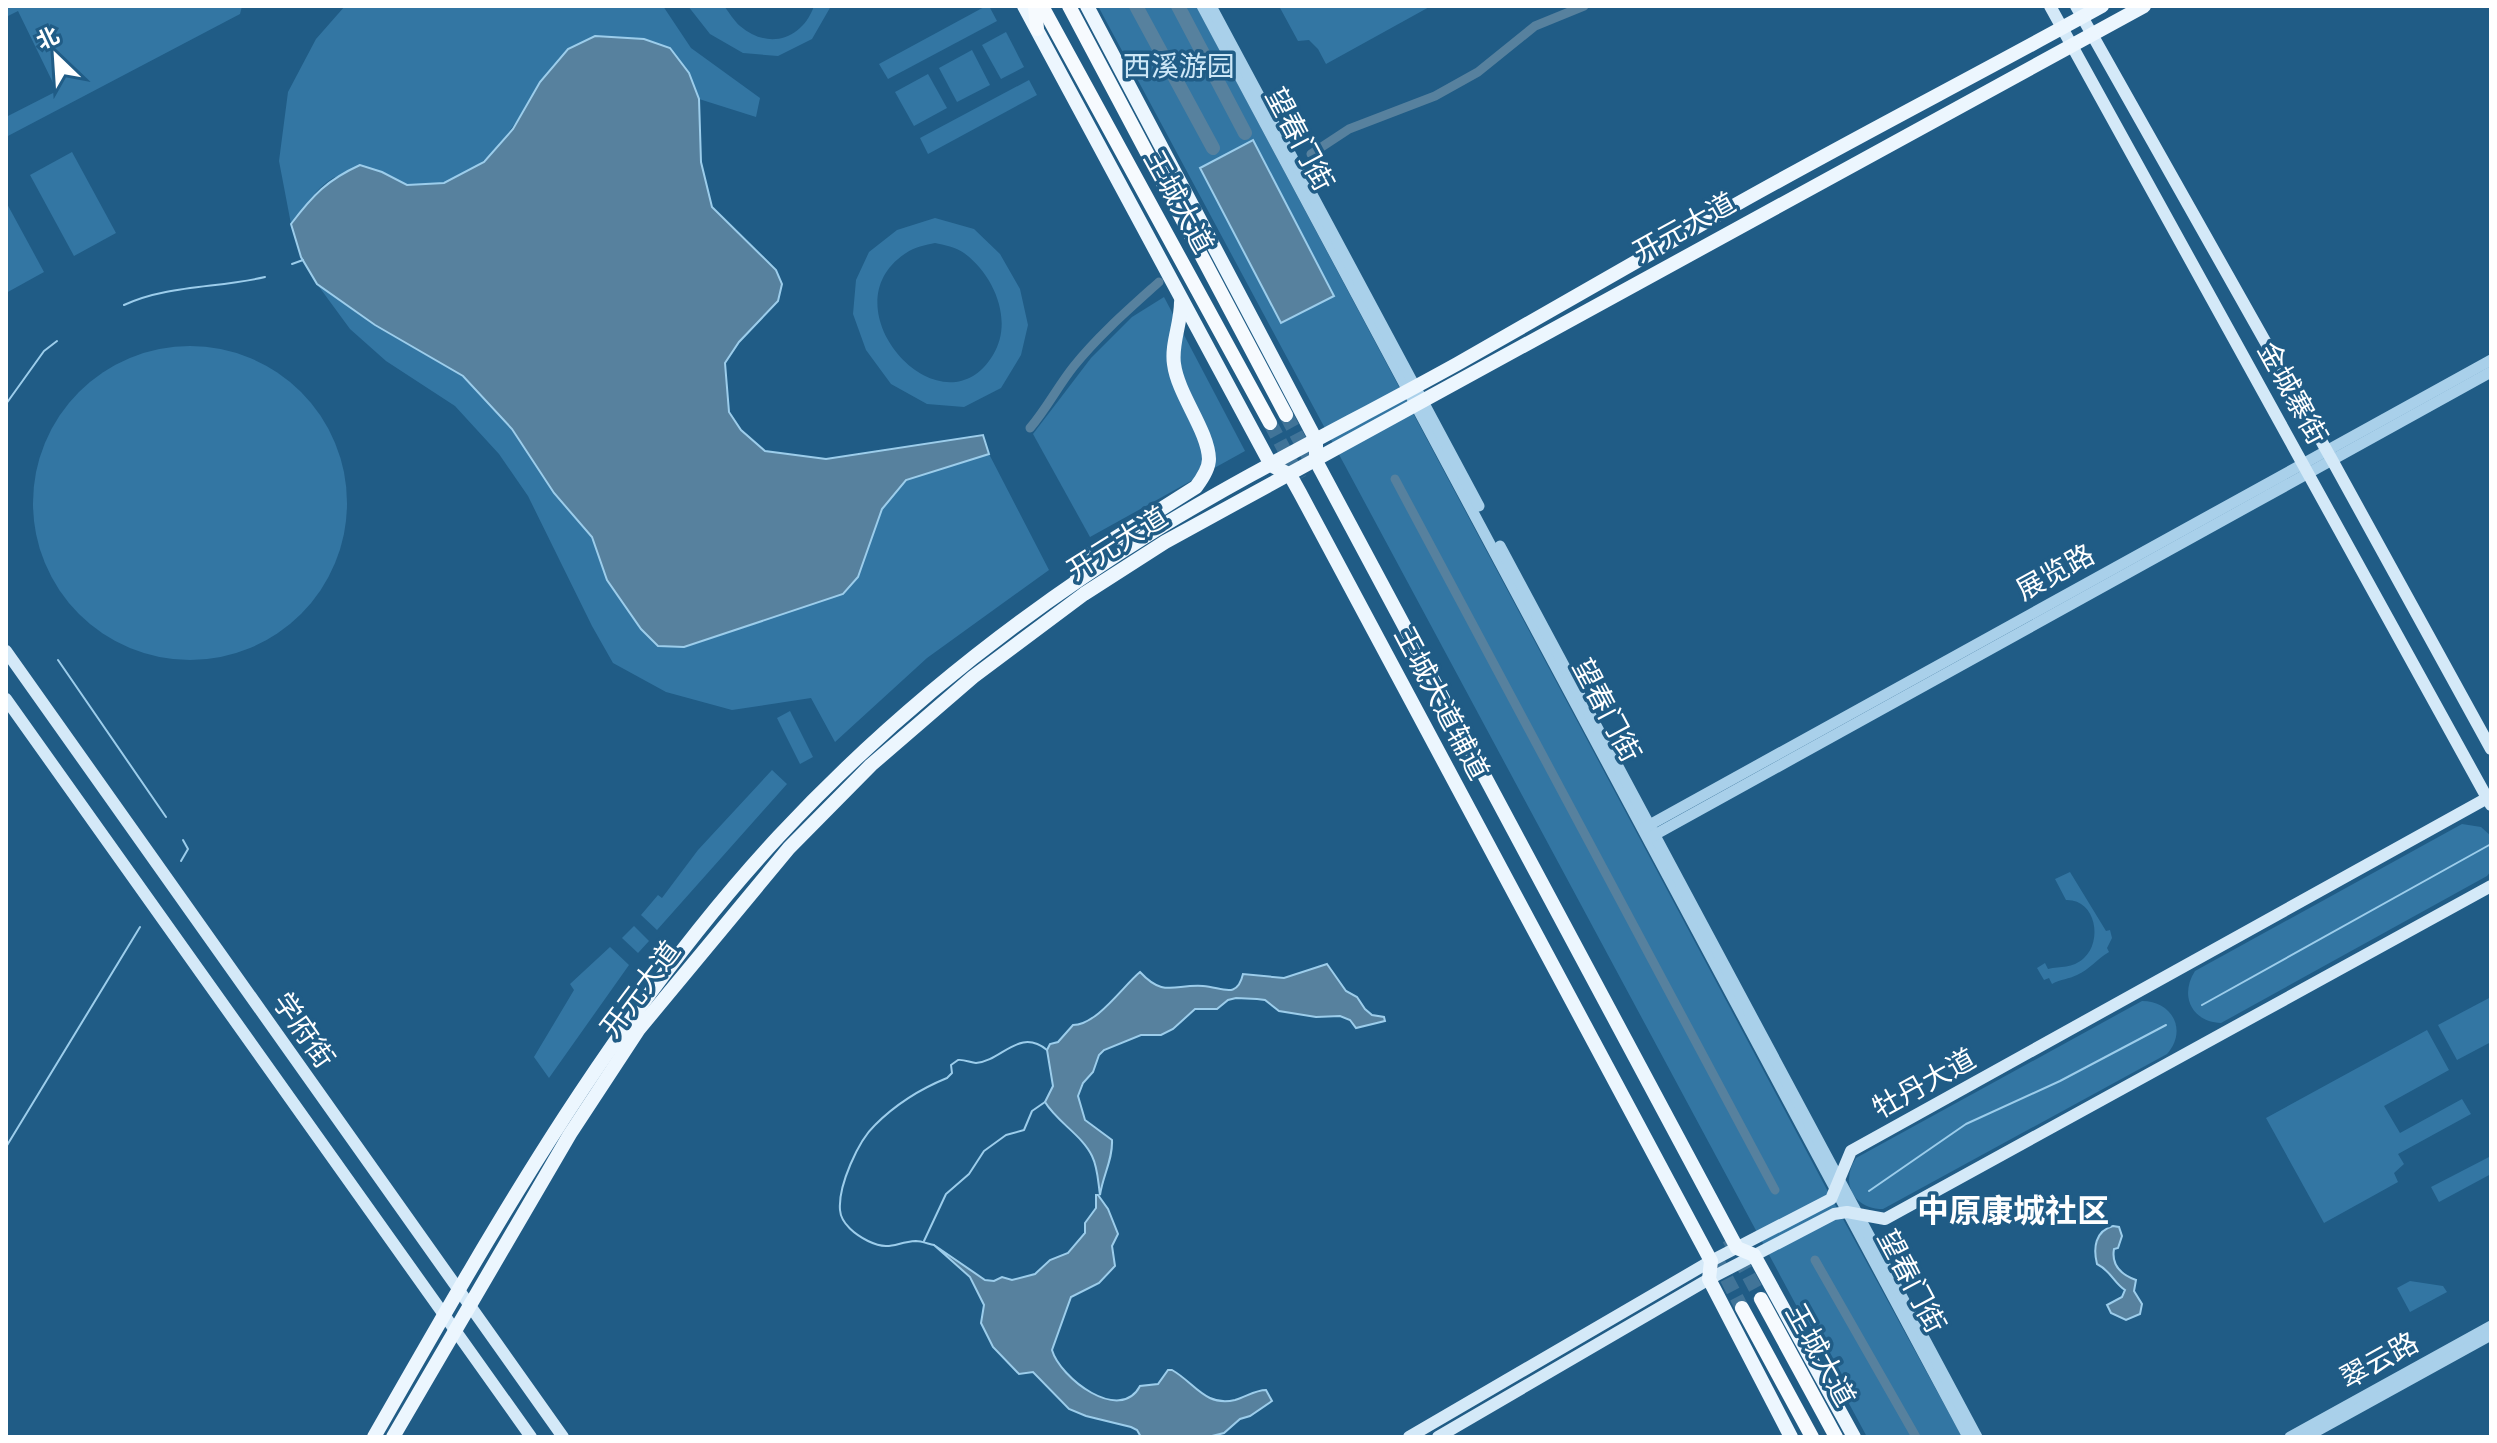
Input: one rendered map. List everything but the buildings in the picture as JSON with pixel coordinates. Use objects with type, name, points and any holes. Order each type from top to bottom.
[{"type":"highway","points":[[1035,6],[1037,29]]},
{"type":"highway","name":"王城大道","points":[[1042,6],[1270,423]]},
{"type":"highway","name":"王城大道","points":[[1069,6],[1286,415]]},
{"type":"highway","name":"王城大道","points":[[1761,1299],[1836,1437]]},
{"type":"highway","name":"王城大道","points":[[1742,1308],[1812,1437]]},
{"type":"main road","points":[[1024,6],[1271,465],[1290,475]]},
{"type":"main road","name":"王城大道辅道","points":[[1087,6],[1316,440],[1316,461],[1737,1248]]},
{"type":"main road","name":"金城寨街","points":[[2050,6],[2490,800]]},
{"type":"main road","name":"开元大道","points":[[374,1437],[557,1126],[627,1021],[778,838],[861,755],[952,675],[1075,582],[1157,529],[1742,202],[2062,28],[2079,12],[2102,6]]},
{"type":"main road","name":"开元大道","points":[[393,1437],[570,1134],[639,1029],[798,838],[871,765],[973,677],[1084,594],[1165,542],[1742,223],[2144,6]]},
{"type":"main road","name":"金城寨街","points":[[2079,12],[2330,455],[2491,749]]},
{"type":"main road","points":[[1075,582],[1090,554],[1196,487],[1206,471],[1209,460],[1206,446],[1174,366],[1181,322],[1181,298]]},
{"type":"main road","name":"王城大道辅道","points":[[1290,475],[1711,1261]]},
{"type":"main road","name":"学府街","points":[[8,659],[563,1437]]},
{"type":"main road","name":"学府街","points":[[6,699],[531,1437]]},
{"type":"main road","name":"牡丹大道","points":[[1409,1437],[1711,1261],[1831,1199],[1851,1151],[2490,800]]},
{"type":"main road","points":[[1438,1437],[1754,1255],[1834,1214],[1852,1212],[1885,1219],[2491,886]]},
{"type":"main road","points":[[244,1034],[267,1019]]},
{"type":"main road","points":[[1737,1248],[1754,1255],[1854,1437]]},
{"type":"main road","points":[[1711,1261],[1709,1279],[1791,1437]]},
{"type":"street","name":"望春门街","points":[[1202,6],[1650,831],[1968,1437]]},
{"type":"street","name":"望春门街","points":[[1211,6],[1412,389]]},
{"type":"street","name":"展览路","points":[[1650,831],[2307,468],[2491,360]]},
{"type":"street","name":"展览路","points":[[2330,455],[2491,372]]},
{"type":"street","name":"望春门街","points":[[1852,1212],[1977,1437]]},
{"type":"street","name":"翠云路","points":[[2290,1437],[2491,1326]]},
{"type":"street","name":"翠云路","points":[[2306,1437],[2491,1335]]},
{"type":"green space","points":[[6,6],[242,6],[240,14],[6,137],[6,117],[57,91],[18,11],[6,17]]},
{"type":"green space","points":[[345,6],[663,6],[691,48],[760,98],[756,117],[699,99],[689,73],[540,82],[504,139],[473,169],[433,185],[409,185],[381,172],[336,177],[315,193],[291,224],[279,161],[288,92],[316,39]]},
{"type":"green space","points":[[688,6],[724,6],[738,24],[751,33],[773,39],[793,34],[809,18],[814,6],[831,6],[812,39],[778,56],[743,53],[710,34]]},
{"type":"green space","points":[[989,6],[997,21],[888,79],[879,64]]},
{"type":"green space","name":"西溪游园","points":[[1098,6],[1196,6],[1962,1437],[1867,1437]]},
{"type":"green space","points":[[1279,6],[1431,6],[1326,64],[1309,40],[1298,41]]},
{"type":"green space","points":[[1006,32],[1024,67],[1001,79],[982,45]]},
{"type":"green space","points":[[972,50],[990,85],[957,102],[939,68]]},
{"type":"green space","points":[[928,74],[947,108],[914,126],[895,92]]},
{"type":"green space","points":[[1029,80],[1037,95],[928,154],[920,138]]},
{"type":"green space","points":[[72,152],[116,233],[74,256],[30,175]]},
{"type":"green space","points":[[6,202],[44,272],[6,293]]},
{"type":"green space","points":[[935,218],[974,229],[1000,254],[1020,289],[1028,325],[1021,355],[1001,388],[964,407],[927,404],[891,384],[866,350],[853,314],[856,280],[869,252],[897,230]],"holes":[[[935,243],[961,251],[975,262],[992,286],[1001,314],[1002,328],[993,355],[971,377],[946,382],[921,374],[899,356],[884,331],[877,304],[884,276],[906,253]]]},
{"type":"green space","points":[[317,284],[375,326],[463,376],[512,429],[554,493],[592,537],[607,580],[658,646],[684,647],[843,594],[858,577],[882,509],[906,479],[989,454],[1049,570],[927,658],[835,742],[811,698],[732,710],[666,692],[613,663],[528,496],[499,454],[455,406],[386,361],[350,329]]},
{"type":"green space","points":[[1164,297],[1245,451],[1090,537],[1033,434],[1091,358],[1132,317]]},
{"type":"green space","points":[[190,346],[221,349],[250,358],[277,373],[301,392],[320,416],[335,443],[344,472],[347,503],[344,534],[335,563],[320,590],[301,614],[277,633],[250,648],[221,657],[190,660],[159,657],[130,648],[103,633],[79,614],[60,590],[45,563],[36,534],[33,503],[36,472],[45,443],[60,416],[79,392],[103,373],[130,358],[159,349]]},
{"type":"green space","points":[[790,711],[813,757],[800,764],[777,718]]},
{"type":"green space","points":[[772,770],[787,784],[657,930],[641,915],[658,895],[662,898],[698,850]]},
{"type":"green space","points":[[2462,824],[2481,827],[2491,836],[2491,871],[2487,876],[2221,1023],[2202,1018],[2191,1006],[2188,990],[2195,971]]},
{"type":"green space","points":[[2070,872],[2106,931],[2110,930],[2112,938],[2107,948],[2109,952],[2077,975],[2052,984],[2049,978],[2044,980],[2037,968],[2045,963],[2048,969],[2075,964],[2090,951],[2095,932],[2090,913],[2084,906],[2066,900],[2055,879]]},
{"type":"green space","points":[[634,926],[649,941],[638,953],[622,938]]},
{"type":"green space","points":[[610,947],[629,965],[549,1078],[534,1057],[574,990],[570,984]]},
{"type":"green space","points":[[2491,997],[2491,1042],[2457,1060],[2438,1025]]},
{"type":"green space","points":[[2142,1001],[2162,1006],[2174,1018],[2176,1036],[2167,1054],[1883,1209],[1864,1204],[1852,1192],[1849,1176],[1856,1158]]},
{"type":"green space","points":[[2427,1030],[2449,1070],[2384,1106],[2400,1133],[2462,1099],[2471,1114],[2398,1154],[2404,1164],[2394,1173],[2398,1182],[2324,1223],[2266,1118]]},
{"type":"green space","points":[[2491,1156],[2491,1174],[2439,1202],[2431,1187]]},
{"type":"green space","points":[[2410,1281],[2443,1286],[2447,1292],[2410,1312],[2397,1288]]},
{"type":"shaded area","points":[[595,36],[644,39],[670,48],[689,73],[699,99],[701,162],[712,207],[776,270],[782,284],[778,301],[739,342],[725,363],[729,412],[741,430],[765,451],[826,459],[983,435],[989,454],[906,480],[882,509],[858,577],[843,594],[684,647],[658,646],[641,629],[607,580],[592,537],[554,493],[512,429],[463,376],[375,325],[317,284],[301,257],[291,224],[321,189],[360,165],[407,185],[444,183],[484,162],[513,129],[540,82],[568,49]]},
{"type":"shaded area","points":[[1253,140],[1334,296],[1281,323],[1200,168]]},
{"type":"shaded area","points":[[1327,964],[1346,991],[1357,997],[1372,1015],[1384,1017],[1385,1021],[1356,1028],[1350,1020],[1340,1016],[1316,1017],[1279,1011],[1265,1000],[1236,998],[1217,1009],[1195,1009],[1173,1029],[1161,1035],[1141,1035],[1099,1055],[1093,1072],[1083,1083],[1078,1096],[1085,1120],[1112,1140],[1100,1195],[1096,1165],[1088,1148],[1045,1102],[1053,1086],[1047,1050],[1050,1044],[1058,1042],[1073,1025],[1091,1019],[1100,1012],[1140,972],[1163,987],[1203,986],[1228,990],[1237,987],[1243,974],[1284,978]]},
{"type":"shaded area","points":[[1096,1195],[1108,1209],[1118,1234],[1112,1246],[1115,1266],[1099,1283],[1071,1297],[1052,1350],[1066,1373],[1078,1384],[1105,1399],[1131,1397],[1140,1386],[1158,1384],[1168,1370],[1172,1370],[1216,1400],[1235,1400],[1266,1390],[1272,1401],[1240,1419],[1224,1433],[1208,1437],[1141,1437],[1131,1427],[1069,1409],[1033,1372],[1019,1374],[993,1347],[981,1323],[984,1305],[970,1277],[934,1245],[985,1280],[994,1281],[1002,1277],[1012,1280],[1035,1274],[1050,1260],[1068,1253],[1085,1233],[1085,1223],[1096,1208]]},
{"type":"shaded area","points":[[2113,1226],[2119,1227],[2122,1236],[2118,1248],[2114,1249],[2114,1260],[2122,1272],[2136,1280],[2134,1291],[2142,1304],[2140,1314],[2126,1320],[2111,1313],[2107,1305],[2122,1297],[2125,1290],[2097,1264],[2096,1258],[2099,1236]]},
{"type":"waterway","points":[[1136,6],[1213,148]]},
{"type":"waterway","points":[[1178,6],[1245,133]]},
{"type":"waterway","points":[[1311,154],[1349,129],[1435,96],[1478,72],[1535,26],[1584,6]]},
{"type":"waterway","points":[[292,264],[303,260]]},
{"type":"waterway","points":[[124,305],[175,290],[265,277]]},
{"type":"waterway","points":[[1030,428],[1084,355],[1159,282]]},
{"type":"waterway","points":[[6,404],[44,351],[57,341]]},
{"type":"waterway","points":[[1395,479],[1775,1190]]},
{"type":"waterway","points":[[58,660],[166,817]]},
{"type":"waterway","points":[[181,861],[188,849],[183,840]]},
{"type":"waterway","points":[[2202,1005],[2491,844]]},
{"type":"waterway","points":[[6,1147],[140,927]]},
{"type":"waterway","points":[[1869,1191],[1966,1124],[2060,1081],[2166,1025]]},
{"type":"waterway","points":[[934,1245],[916,1241],[882,1246],[863,1239],[846,1224],[840,1210],[842,1189],[850,1164],[862,1142],[875,1125],[900,1104],[947,1078],[952,1073],[951,1065],[958,1060],[985,1061],[1019,1043],[1037,1044],[1047,1050]]},
{"type":"waterway","points":[[924,1241],[946,1194],[969,1174],[984,1151],[1006,1135],[1024,1130],[1032,1111],[1045,1102]]},
{"type":"waterway","points":[[1815,1260],[1916,1437]]},
{"type":"tunnel","points":[[1286,415],[1308,456]]},
{"type":"tunnel","points":[[1270,423],[1300,479]]},
{"type":"tunnel","points":[[1729,1239],[1761,1299]]},
{"type":"tunnel","points":[[1717,1260],[1742,1308]]},
{"type":"district","name":"中原康城社区","points":[[2013,1211]]}]
